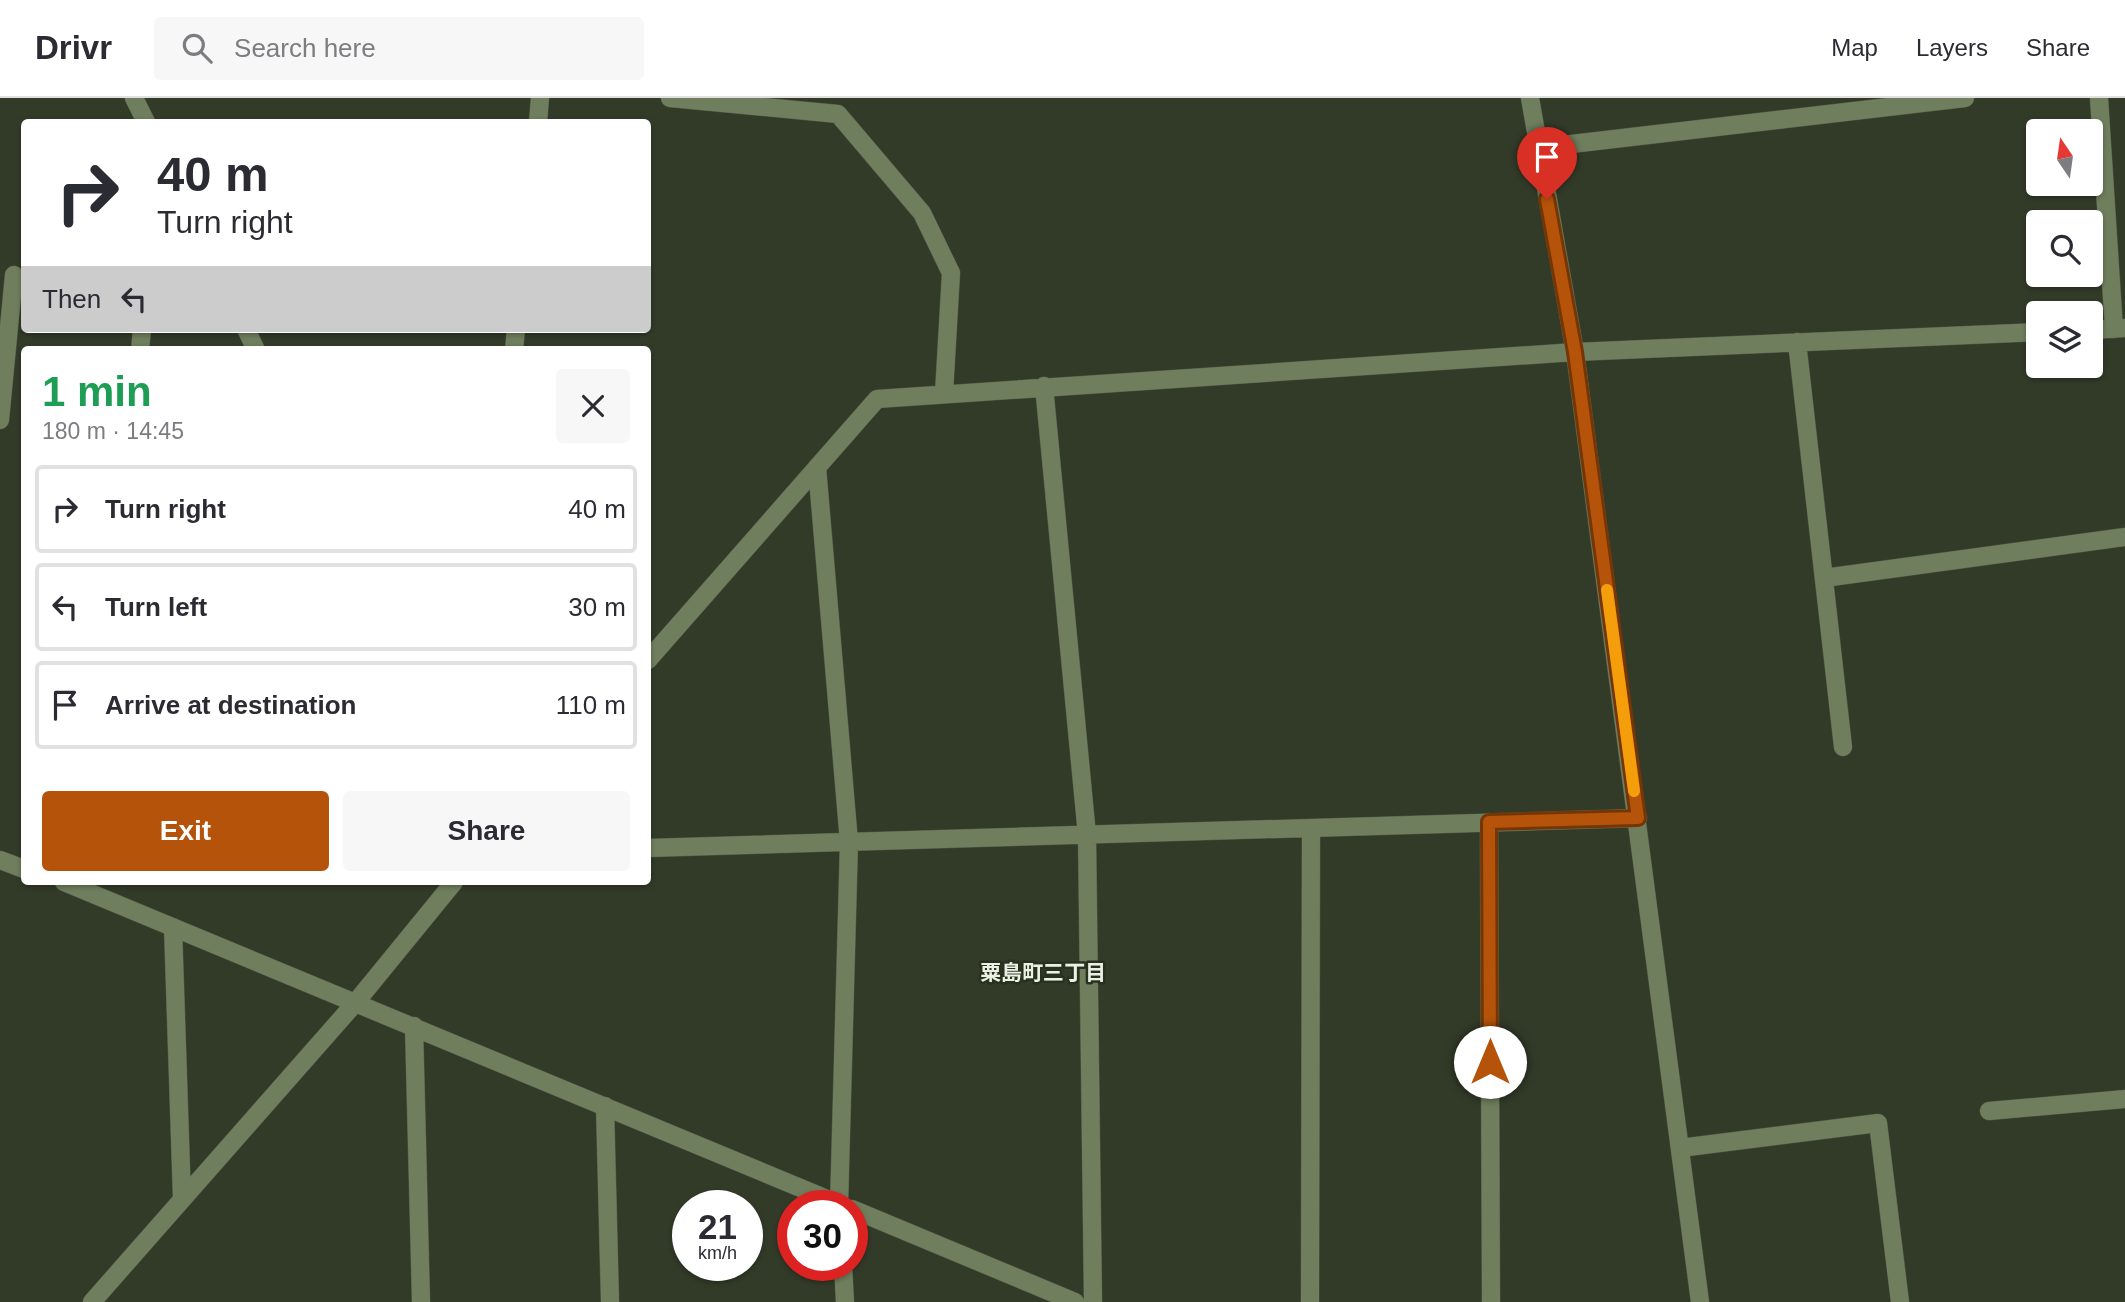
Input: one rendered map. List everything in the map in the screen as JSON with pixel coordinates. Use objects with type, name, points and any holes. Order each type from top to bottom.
[{"type":"street","points":[[134,98],[144,119]]},
{"type":"street","points":[[538,119],[540,98]]},
{"type":"street","points":[[670,98],[838,114],[922,213],[951,273],[944,393]]},
{"type":"street","points":[[1530,98],[1575,352],[1700,1302]]},
{"type":"street","points":[[1537,148],[1965,98]]},
{"type":"street","points":[[2099,98],[2119,328]]},
{"type":"street","points":[[0,420],[14,275]]},
{"type":"street","points":[[651,657],[877,400],[944,393],[1575,352],[2026,333]]},
{"type":"street","points":[[1797,342],[1843,747]]},
{"type":"street","points":[[1044,387],[1087,835],[1093,1302]]},
{"type":"street","points":[[817,467],[849,842],[844,1190]]},
{"type":"street","points":[[1824,578],[2125,537]]},
{"type":"street","points":[[651,848],[1638,818]]},
{"type":"street","points":[[1489,822],[1491,1302]]},
{"type":"street","points":[[1310,1302],[1311,828]]},
{"type":"street","points":[[0,860],[21,868]]},
{"type":"street","points":[[76,885],[806,1190]]},
{"type":"street","points":[[92,1302],[356,1002],[452,885]]},
{"type":"street","points":[[173,927],[182,1199]]},
{"type":"street","points":[[414,1026],[421,1302]]},
{"type":"street","points":[[1989,1111],[2125,1099]]},
{"type":"street","points":[[605,1106],[610,1302]]},
{"type":"street","points":[[1680,1148],[1878,1123],[1900,1302]]},
{"type":"street","points":[[868,1216],[1075,1302]]},
{"type":"street","points":[[844,1281],[845,1302]]},
{"type":"slow traffic","points":[[1607,590],[1634,791]]},
{"type":"district","name":"粟島町三丁目","points":[[1043,972]]},
{"type":"route","points":[[1490,1062],[1489,822],[1638,818],[1575,352],[1547,199]]}]
